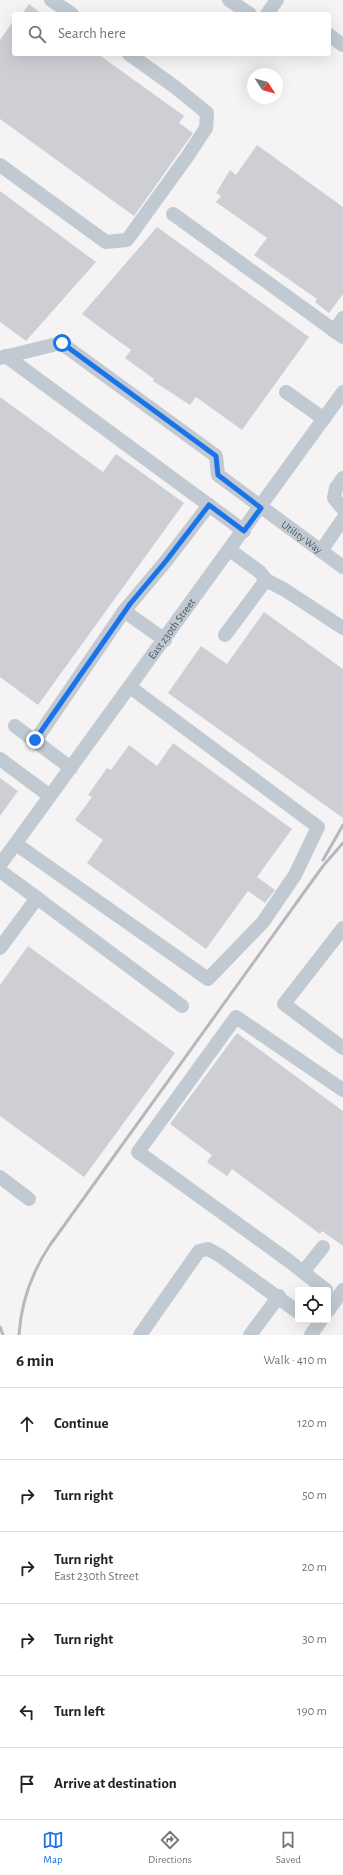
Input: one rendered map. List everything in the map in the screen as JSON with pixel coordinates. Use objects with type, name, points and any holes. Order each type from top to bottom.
[{"type":"street","points":[[51,0],[69,12]]},
{"type":"street","points":[[229,0],[247,12]]},
{"type":"street","points":[[268,12],[277,0]]},
{"type":"street","points":[[331,36],[343,45]]},
{"type":"street","points":[[0,165],[106,242],[127,240],[206,128],[207,113],[175,87],[132,56]]},
{"type":"street","points":[[173,214],[338,334],[343,318]]},
{"type":"street","name":"Utility Way","points":[[3,357],[62,343],[216,456],[218,475],[343,567]]},
{"type":"street","points":[[3,357],[244,531]]},
{"type":"street","points":[[286,392],[324,419]]},
{"type":"street","name":"East 230th Street","points":[[0,865],[261,508],[343,392]]},
{"type":"street","points":[[343,478],[336,488],[334,498],[343,509]]},
{"type":"street","points":[[35,740],[124,611],[166,561],[209,505]]},
{"type":"street","points":[[321,551],[343,519]]},
{"type":"street","points":[[230,550],[260,572],[266,580],[285,590],[343,628]]},
{"type":"street","points":[[226,635],[266,580]]},
{"type":"street","points":[[124,611],[165,640]]},
{"type":"street","points":[[16,844],[208,979],[263,922],[295,875],[318,827],[130,687]]},
{"type":"street","points":[[15,726],[71,768]]},
{"type":"street","points":[[0,759],[50,796]]},
{"type":"street","points":[[0,871],[182,1006]]},
{"type":"street","points":[[0,948],[37,898]]},
{"type":"street","points":[[343,928],[284,1004],[343,1048]]},
{"type":"street","points":[[333,1292],[303,1272],[138,1152],[236,1017],[343,1090]]},
{"type":"street","points":[[0,1178],[28,1199]]},
{"type":"street","points":[[303,1272],[323,1247]]},
{"type":"street","points":[[140,1335],[199,1250],[208,1249],[219,1255],[279,1296],[295,1309]]},
{"type":"street","points":[[250,1335],[279,1296]]},
{"type":"building","points":[[29,4],[39,12],[23,12]]},
{"type":"building","points":[[12,23],[12,56],[101,56],[184,116],[179,123],[193,133],[134,216],[0,119],[0,40]]},
{"type":"building","points":[[257,145],[343,207],[343,294],[329,313],[315,302],[317,299],[254,255],[267,238],[216,202],[221,196],[216,193],[230,170],[236,175]]},
{"type":"building","points":[[0,191],[96,262],[26,341],[0,322]]},
{"type":"building","points":[[157,227],[309,337],[242,430],[196,397],[190,405],[153,381],[154,379],[125,358],[131,350],[82,314]]},
{"type":"building","points":[[0,397],[103,472],[116,454],[184,503],[38,705],[0,677]]},
{"type":"building","points":[[264,612],[343,669],[343,818],[168,693],[201,646],[227,664]]},
{"type":"building","points":[[173,743],[292,829],[257,877],[275,890],[265,903],[248,891],[206,949],[87,863],[103,840],[75,820],[92,797],[88,795],[107,768],[111,770],[129,745],[157,766]]},
{"type":"building","points":[[0,778],[18,791],[0,816]]},
{"type":"building","points":[[28,946],[175,1053],[84,1177],[0,1116],[0,985]]},
{"type":"building","points":[[237,1033],[343,1111],[343,1246],[322,1231],[320,1234],[232,1169],[227,1176],[207,1162],[212,1155],[170,1124]]},
{"type":"railway","points":[[323,860],[343,825]]},
{"type":"railway","points":[[19,1335],[22,1311],[28,1288],[50,1245],[323,866],[343,843]]},
{"type":"railway","points":[[0,1327],[3,1335]]},
{"type":"route","points":[[35,740],[130,604],[166,561],[209,505],[244,531],[261,508],[218,475],[216,456],[62,343]]}]
